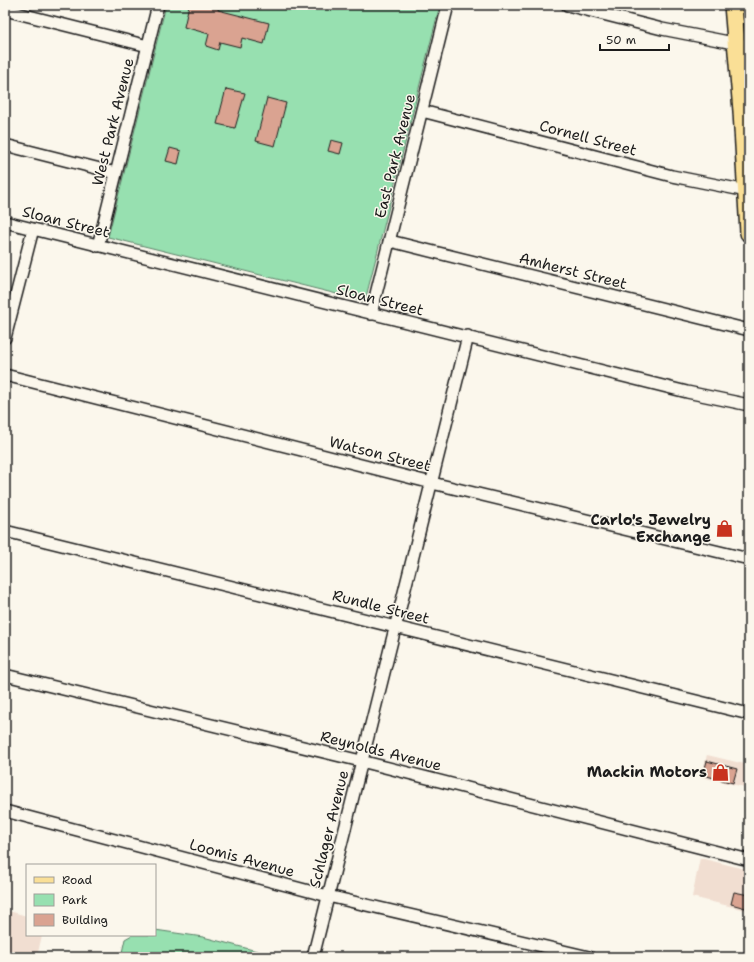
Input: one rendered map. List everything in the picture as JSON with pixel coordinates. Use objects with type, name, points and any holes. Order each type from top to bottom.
[{"type":"main road","points":[[733,5],[743,44],[749,233]]},
{"type":"street","name":"West Park Avenue","points":[[98,246],[158,5]]},
{"type":"street","name":"East Park Avenue","points":[[371,314],[448,5]]},
{"type":"street","points":[[567,5],[662,29],[743,44]]},
{"type":"street","points":[[5,10],[148,46]]},
{"type":"street","name":"Cornell Street","points":[[422,111],[672,176],[747,191]]},
{"type":"street","points":[[5,145],[116,173]]},
{"type":"street","name":"Sloan Street","points":[[5,222],[371,314],[468,336],[687,392],[749,405]]},
{"type":"street","points":[[5,338],[33,229]]},
{"type":"street","name":"Amherst Street","points":[[390,241],[749,330]]},
{"type":"street","name":"Schlager Avenue","points":[[313,957],[468,336]]},
{"type":"street","name":"Watson Street","points":[[5,375],[432,483],[749,559]]},
{"type":"street","name":"Rundle Street","points":[[5,531],[749,714]]},
{"type":"street","name":"Reynolds Avenue","points":[[5,675],[361,761],[749,860]]},
{"type":"street","name":"Loomis Avenue","points":[[5,812],[328,896],[589,957]]},
{"type":"shaded area","points":[[707,755],[749,765],[749,788],[701,777]]},
{"type":"shaded area","points":[[700,858],[749,870],[749,911],[692,897]]},
{"type":"shaded area","points":[[5,910],[26,916],[26,936],[42,936],[37,957],[5,957]]},
{"type":"green space","points":[[166,5],[440,5],[365,301],[108,237]]},
{"type":"green space","points":[[156,930],[203,937],[280,957],[121,957],[125,939],[130,936],[156,936]]},
{"type":"building","points":[[189,5],[219,5],[218,10],[269,23],[264,44],[242,38],[240,47],[220,42],[218,50],[206,46],[209,34],[184,27]]},
{"type":"building","points":[[226,89],[245,93],[235,128],[217,124]]},
{"type":"building","points":[[267,98],[286,103],[275,146],[256,141]]},
{"type":"building","points":[[331,140],[343,143],[340,154],[328,151]]},
{"type":"building","points":[[170,148],[181,151],[178,164],[166,161]]},
{"type":"building","name":"Mackin Motors","points":[[707,761],[737,769],[733,783],[703,775]]},
{"type":"building","points":[[734,892],[749,895],[749,909],[731,904]]},
{"type":"place","name":"Carlo's Jewelry Exchange","points":[[724,529]]},
{"type":"place","name":"Mackin Motors","points":[[720,772]]}]
